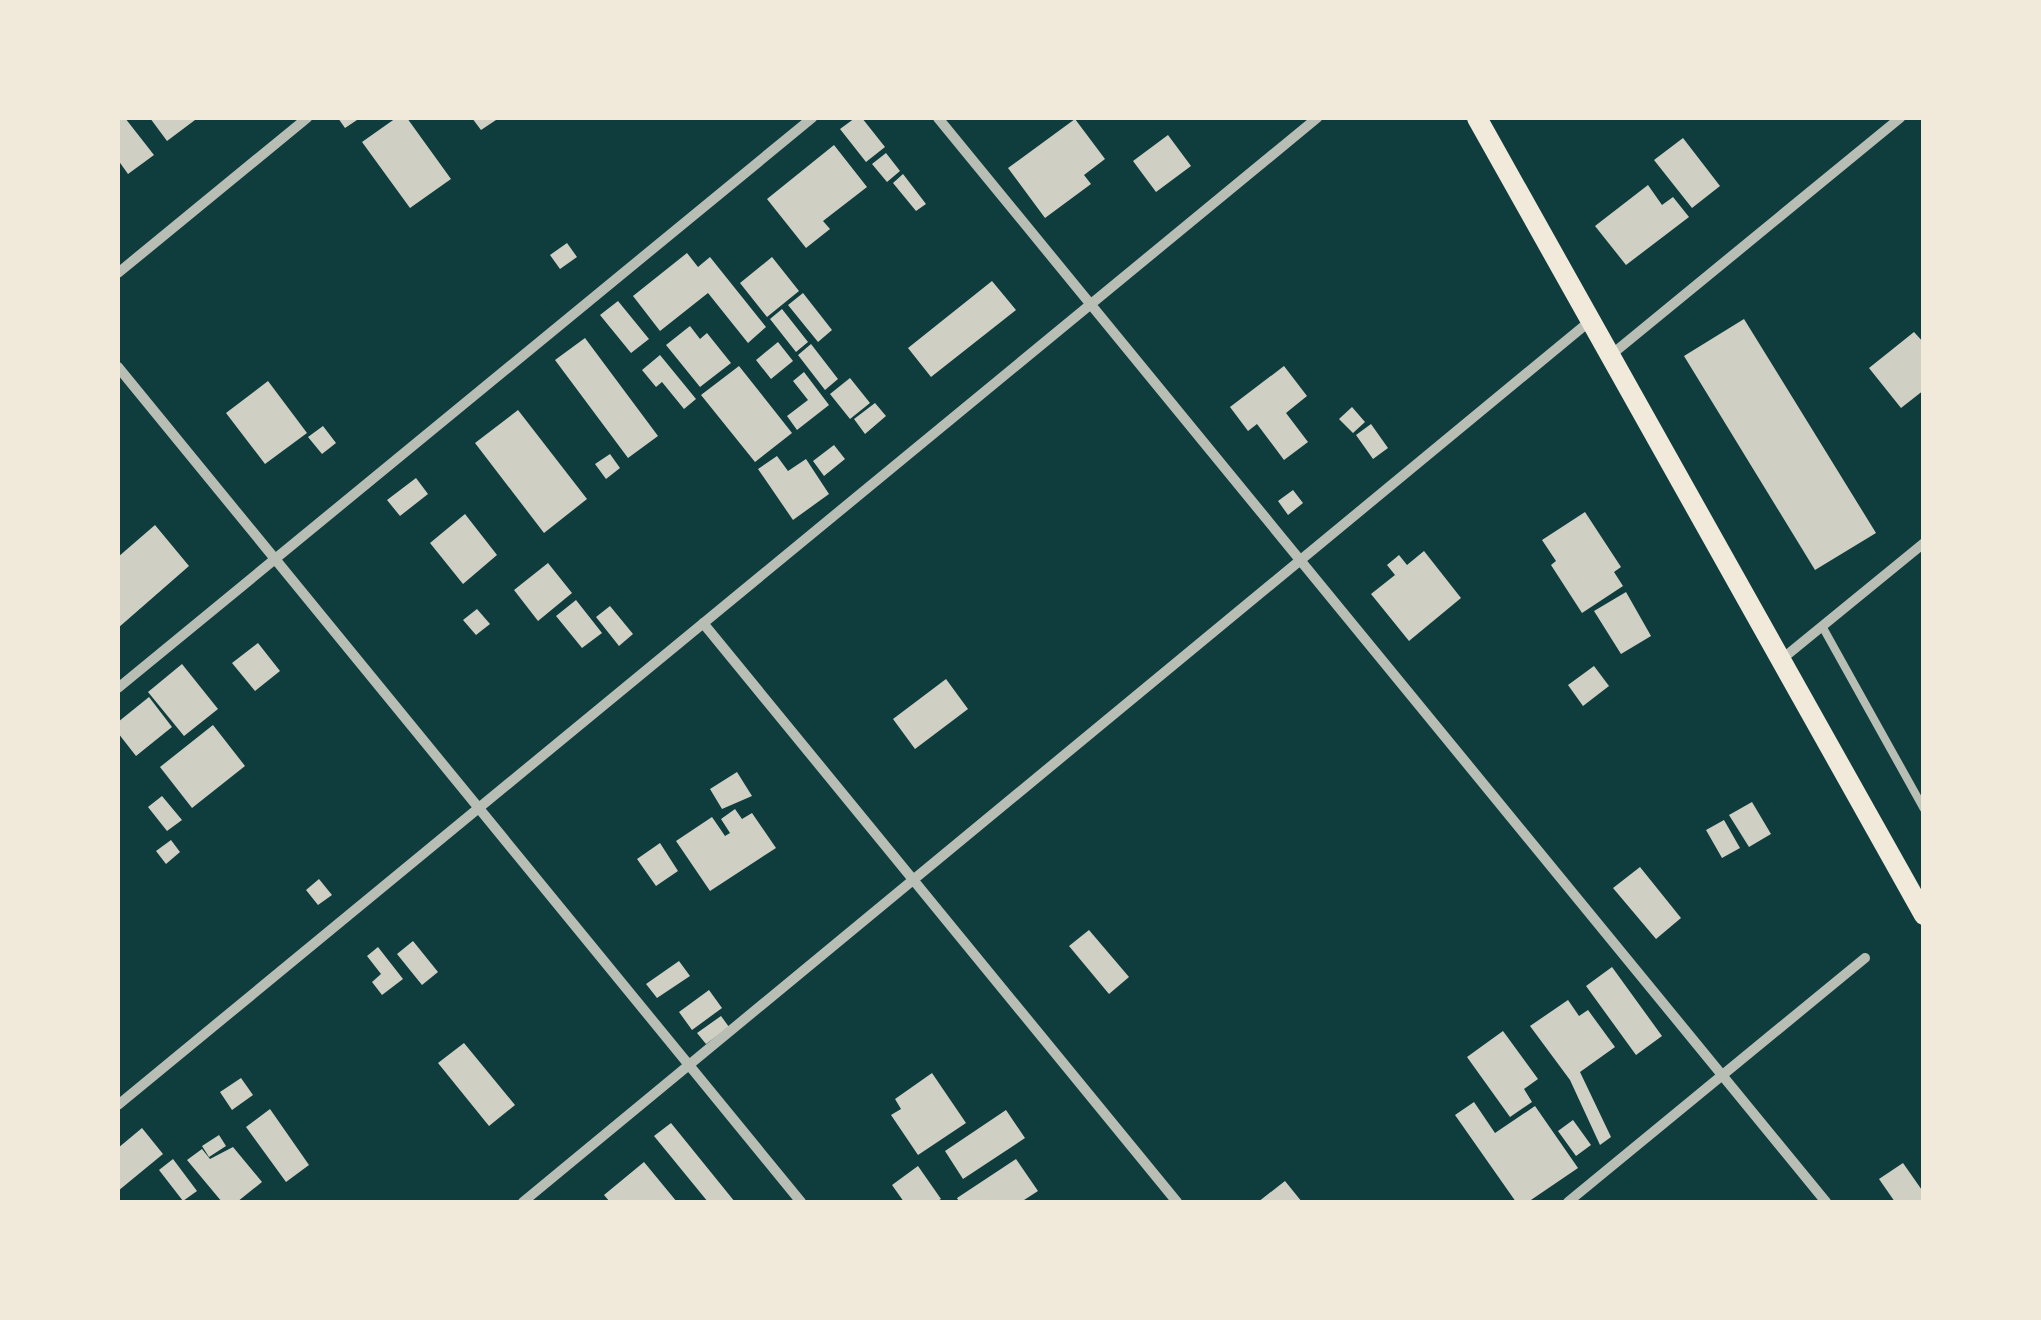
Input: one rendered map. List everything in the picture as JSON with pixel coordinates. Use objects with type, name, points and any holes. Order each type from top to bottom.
[{"type":"main road","points":[[1477,118],[1924,915]]},
{"type":"street","points":[[118,273],[307,118]]},
{"type":"street","points":[[118,688],[812,118]]},
{"type":"street","points":[[938,118],[1826,1202]]},
{"type":"street","points":[[118,1105],[1318,118]]},
{"type":"street","points":[[1610,355],[1900,118]]},
{"type":"street","points":[[523,1202],[1591,320]]},
{"type":"street","points":[[118,367],[801,1202]]},
{"type":"street","points":[[1782,659],[1924,543]]},
{"type":"street","points":[[703,624],[1177,1202]]},
{"type":"street","points":[[1568,1202],[1866,958]]},
{"type":"lane","points":[[1822,626],[1924,809]]},
{"type":"building","points":[[118,118],[125,118],[154,155],[128,174],[118,160]]},
{"type":"building","points":[[150,118],[193,118],[195,120],[167,141]]},
{"type":"building","points":[[338,118],[354,118],[357,120],[345,128]]},
{"type":"building","points":[[396,118],[407,118],[451,179],[410,208],[362,142]]},
{"type":"building","points":[[472,118],[499,118],[481,130]]},
{"type":"building","points":[[855,118],[862,118],[885,147],[866,162],[840,129]]},
{"type":"building","points":[[1075,119],[1105,159],[1084,175],[1091,184],[1045,218],[1008,168]]},
{"type":"building","points":[[1168,135],[1191,166],[1156,192],[1133,161]]},
{"type":"building","points":[[1683,138],[1720,186],[1692,208],[1654,160]]},
{"type":"building","points":[[834,145],[867,187],[823,221],[830,229],[806,248],[767,199]]},
{"type":"building","points":[[886,153],[900,171],[887,182],[872,164]]},
{"type":"building","points":[[903,174],[926,204],[916,211],[893,183]]},
{"type":"building","points":[[1648,185],[1662,205],[1673,197],[1689,217],[1626,265],[1595,226]]},
{"type":"building","points":[[567,243],[577,257],[560,269],[550,255]]},
{"type":"building","points":[[687,253],[698,267],[710,257],[766,327],[748,343],[708,293],[660,331],[633,296]]},
{"type":"building","points":[[772,257],[799,291],[767,317],[740,283]]},
{"type":"building","points":[[992,281],[1016,310],[931,377],[908,348]]},
{"type":"building","points":[[803,293],[832,330],[818,342],[788,305]]},
{"type":"building","points":[[618,301],[649,339],[631,353],[600,315]]},
{"type":"building","points":[[782,309],[808,342],[796,352],[770,319]]},
{"type":"building","points":[[1744,319],[1876,533],[1815,570],[1684,356]]},
{"type":"building","points":[[690,326],[700,339],[707,333],[731,363],[700,387],[666,345]]},
{"type":"building","points":[[1914,332],[1924,343],[1924,390],[1901,408],[1869,368]]},
{"type":"building","points":[[585,338],[658,436],[628,458],[555,360]]},
{"type":"building","points":[[778,342],[793,361],[771,379],[756,360]]},
{"type":"building","points":[[811,344],[838,379],[825,390],[798,355]]},
{"type":"building","points":[[660,355],[696,399],[684,409],[662,382],[656,387],[642,370]]},
{"type":"building","points":[[739,366],[792,433],[755,462],[701,395]]},
{"type":"building","points":[[1284,366],[1307,396],[1286,413],[1308,442],[1284,460],[1257,424],[1248,431],[1230,407]]},
{"type":"building","points":[[804,372],[829,405],[797,430],[787,416],[808,400],[793,381]]},
{"type":"building","points":[[850,378],[870,403],[850,419],[830,394]]},
{"type":"building","points":[[268,381],[307,433],[265,464],[226,413]]},
{"type":"building","points":[[875,403],[886,416],[865,434],[854,419]]},
{"type":"building","points":[[1352,407],[1365,422],[1353,433],[1339,419]]},
{"type":"building","points":[[518,410],[587,499],[544,533],[475,443]]},
{"type":"building","points":[[1371,424],[1388,448],[1373,459],[1356,435]]},
{"type":"building","points":[[323,426],[336,443],[322,454],[308,437]]},
{"type":"building","points":[[834,445],[845,459],[824,476],[813,461]]},
{"type":"building","points":[[610,454],[620,468],[606,479],[595,464]]},
{"type":"building","points":[[777,456],[788,471],[806,459],[829,494],[793,520],[758,469]]},
{"type":"building","points":[[416,478],[428,494],[400,516],[387,500]]},
{"type":"building","points":[[1293,490],[1303,503],[1288,515],[1278,501]]},
{"type":"building","points":[[1585,512],[1621,567],[1614,572],[1623,586],[1582,613],[1551,565],[1556,561],[1542,540]]},
{"type":"building","points":[[465,514],[497,555],[463,584],[430,543]]},
{"type":"building","points":[[155,525],[189,566],[118,628],[118,557]]},
{"type":"building","points":[[1424,551],[1461,598],[1409,641],[1371,594],[1395,575],[1387,565],[1399,555],[1407,565]]},
{"type":"building","points":[[548,563],[572,593],[538,621],[514,590]]},
{"type":"building","points":[[1626,592],[1651,636],[1621,654],[1594,611]]},
{"type":"building","points":[[576,600],[602,633],[582,648],[556,616]]},
{"type":"building","points":[[610,606],[633,634],[619,646],[596,617]]},
{"type":"building","points":[[477,609],[490,624],[476,635],[463,620]]},
{"type":"building","points":[[258,643],[280,671],[255,691],[232,663]]},
{"type":"building","points":[[182,664],[218,709],[184,736],[148,692]]},
{"type":"building","points":[[1594,666],[1609,686],[1583,706],[1568,685]]},
{"type":"building","points":[[946,679],[968,709],[915,749],[893,719]]},
{"type":"building","points":[[149,697],[172,727],[136,756],[118,733],[118,722]]},
{"type":"building","points":[[213,725],[245,766],[192,808],[160,767]]},
{"type":"building","points":[[737,772],[752,796],[722,809],[710,789]]},
{"type":"building","points":[[162,796],[182,820],[167,831],[148,807]]},
{"type":"building","points":[[1752,802],[1771,834],[1749,847],[1729,815]]},
{"type":"building","points":[[735,809],[742,819],[752,813],[776,848],[710,891],[676,841],[712,817],[725,836],[730,833],[721,819]]},
{"type":"building","points":[[1724,820],[1740,848],[1722,858],[1706,830]]},
{"type":"building","points":[[171,840],[180,852],[166,864],[156,851]]},
{"type":"building","points":[[660,843],[678,871],[656,886],[637,859]]},
{"type":"building","points":[[1640,867],[1681,918],[1656,939],[1613,888]]},
{"type":"building","points":[[319,879],[332,895],[318,905],[306,890]]},
{"type":"building","points":[[1089,930],[1129,977],[1109,994],[1069,946]]},
{"type":"building","points":[[413,941],[438,972],[422,985],[397,954]]},
{"type":"building","points":[[378,947],[403,979],[382,995],[372,982],[381,974],[367,956]]},
{"type":"building","points":[[679,961],[690,976],[657,998],[646,984]]},
{"type":"building","points":[[1612,967],[1662,1036],[1636,1055],[1586,986]]},
{"type":"building","points":[[709,990],[722,1008],[692,1030],[679,1012]]},
{"type":"building","points":[[1568,1000],[1579,1016],[1588,1010],[1615,1047],[1580,1072],[1611,1137],[1600,1145],[1570,1080],[1530,1026]]},
{"type":"building","points":[[721,1016],[729,1027],[706,1044],[697,1033]]},
{"type":"building","points":[[1503,1031],[1538,1079],[1524,1089],[1532,1102],[1510,1117],[1467,1057]]},
{"type":"building","points":[[464,1043],[515,1105],[489,1126],[438,1063]]},
{"type":"building","points":[[932,1073],[966,1123],[918,1155],[891,1115],[901,1109],[895,1099]]},
{"type":"building","points":[[241,1078],[253,1095],[232,1110],[220,1092]]},
{"type":"building","points":[[1474,1102],[1495,1133],[1535,1106],[1578,1168],[1528,1202],[1516,1202],[1455,1115]]},
{"type":"building","points":[[270,1109],[309,1165],[286,1182],[246,1127]]},
{"type":"building","points":[[1006,1110],[1025,1138],[963,1179],[945,1151]]},
{"type":"building","points":[[1573,1120],[1591,1145],[1576,1156],[1558,1131]]},
{"type":"building","points":[[671,1123],[735,1202],[708,1202],[654,1136]]},
{"type":"building","points":[[142,1128],[163,1154],[118,1191],[118,1148]]},
{"type":"building","points":[[219,1135],[226,1146],[209,1157],[202,1146]]},
{"type":"building","points":[[233,1147],[262,1182],[237,1202],[222,1202],[187,1160],[202,1149],[210,1159]]},
{"type":"building","points":[[173,1159],[197,1191],[183,1201],[159,1170]]},
{"type":"building","points":[[1016,1159],[1038,1191],[1021,1202],[959,1202],[957,1198]]},
{"type":"building","points":[[644,1162],[677,1202],[610,1202],[604,1195]]},
{"type":"building","points":[[1903,1163],[1924,1193],[1924,1202],[1895,1202],[1879,1179]]},
{"type":"building","points":[[918,1166],[941,1199],[936,1202],[904,1202],[892,1185]]},
{"type":"building","points":[[1285,1181],[1302,1202],[1258,1202]]}]
